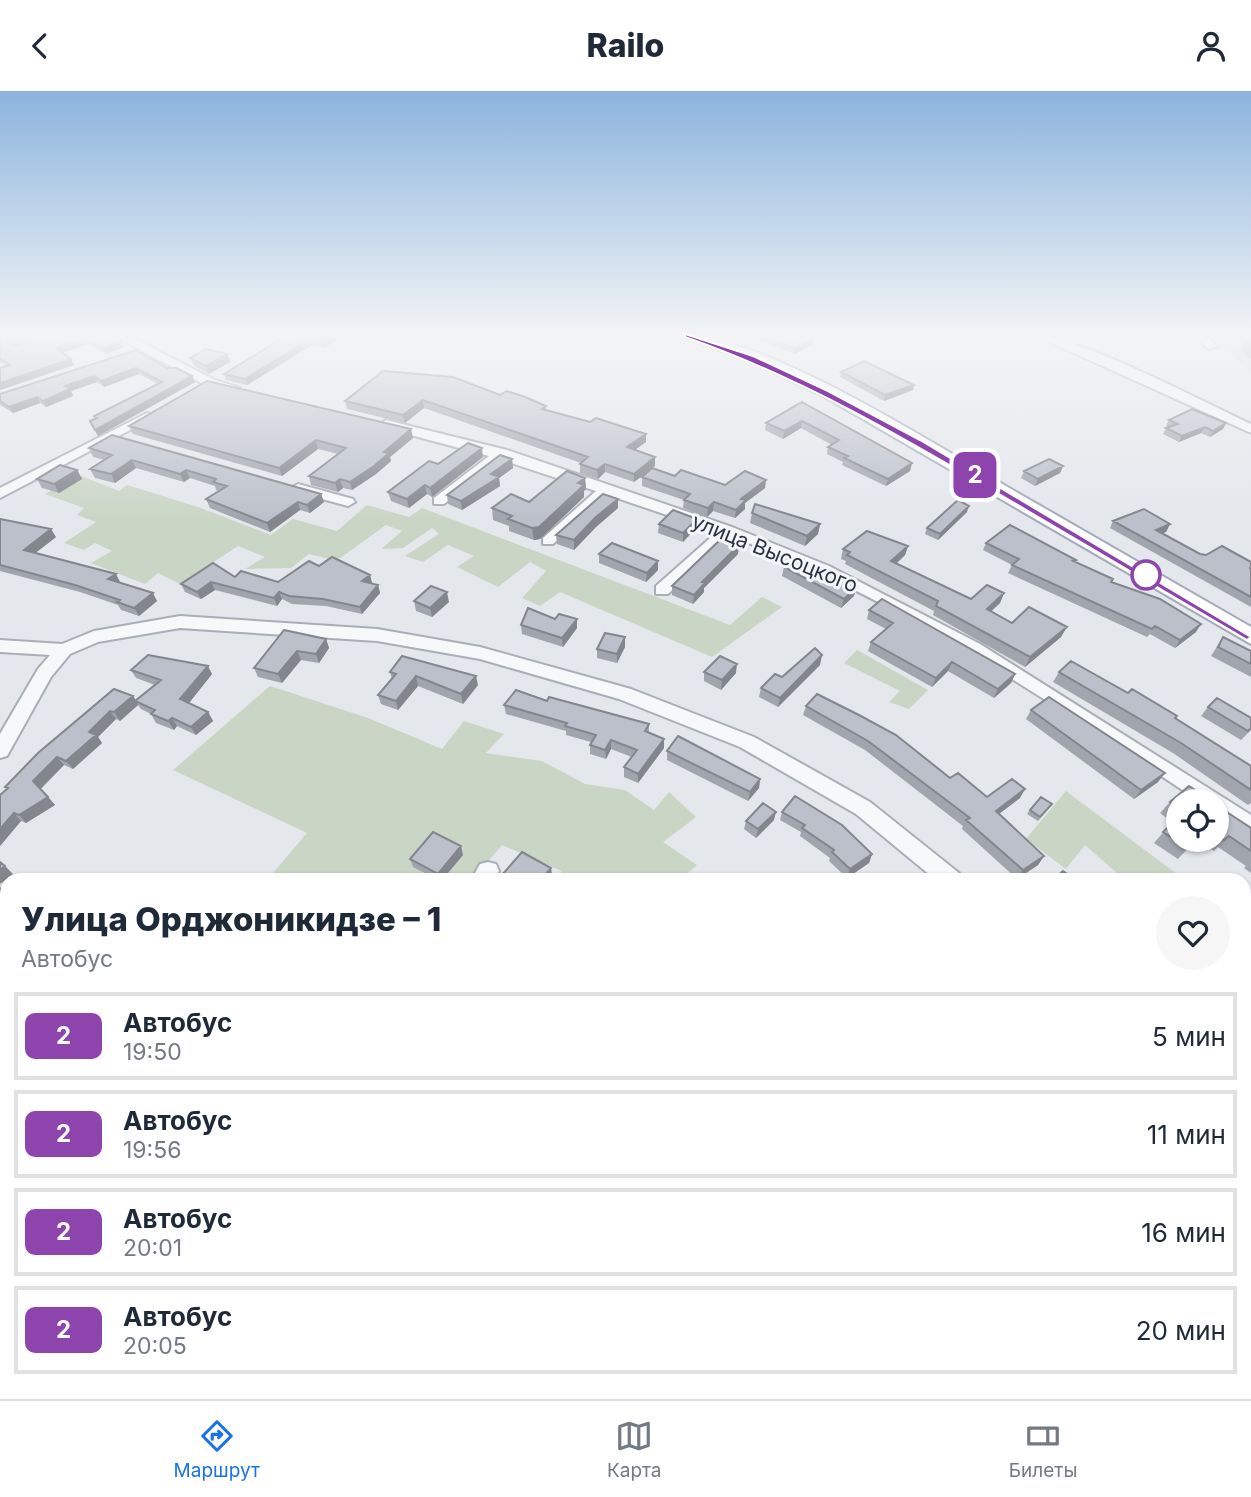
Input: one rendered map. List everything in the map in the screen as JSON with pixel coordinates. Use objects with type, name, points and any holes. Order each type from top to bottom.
[{"type":"main road","points":[[834,397],[1251,637]]},
{"type":"street","points":[[1182,397],[1251,429]]},
{"type":"street","points":[[0,494],[163,409]]},
{"type":"street","name":"улица Высоцкого","points":[[368,420],[502,453],[727,531],[821,568],[934,626],[1049,692],[1195,789]]},
{"type":"street","points":[[115,436],[141,443]]},
{"type":"street","points":[[439,501],[502,453]]},
{"type":"street","points":[[283,484],[348,502]]},
{"type":"street","points":[[548,541],[606,489]]},
{"type":"street","points":[[662,590],[727,531]]},
{"type":"street","points":[[0,751],[44,673],[64,650],[94,637],[180,622],[377,635],[428,642],[492,656],[625,694],[747,742],[863,808],[942,873]]},
{"type":"street","points":[[0,646],[64,650]]},
{"type":"street","name":"улица Высоцкого","points":[[1229,811],[1251,826]]},
{"type":"green space","points":[[79,475],[119,491],[127,485],[198,507],[271,535],[293,519],[337,531],[367,505],[409,517],[422,508],[730,625],[762,597],[782,607],[712,657],[560,592],[540,606],[522,598],[546,571],[530,562],[498,587],[457,567],[474,556],[448,545],[423,562],[405,556],[439,534],[432,528],[403,548],[381,549],[402,531],[386,525],[336,561],[309,554],[291,568],[245,569],[265,557],[238,546],[180,584],[158,573],[145,584],[91,563],[112,551],[95,543],[84,550],[64,543],[96,522],[77,515],[84,508],[45,494]]},
{"type":"green space","points":[[857,650],[928,690],[909,709],[889,702],[900,691],[844,663]]},
{"type":"green space","points":[[270,686],[368,718],[442,749],[464,721],[504,734],[486,753],[542,761],[585,784],[625,790],[654,810],[669,792],[696,817],[663,842],[697,865],[688,873],[561,873],[562,871],[502,845],[478,873],[273,873],[307,833],[173,770]]},
{"type":"green space","points":[[1066,791],[1176,873],[1117,873],[1085,845],[1066,869],[1026,839]]},
{"type":"building","points":[[0,397],[37,397],[9,407],[0,401]]},
{"type":"building","points":[[132,397],[154,397],[95,430],[90,421],[97,418],[94,416]]},
{"type":"building","points":[[179,397],[275,397],[411,429],[384,452],[389,453],[374,466],[350,482],[340,479],[335,483],[309,476],[346,448],[316,440],[279,468],[129,426]]},
{"type":"building","points":[[350,397],[525,397],[546,406],[542,409],[590,422],[596,418],[646,434],[627,447],[655,457],[634,474],[605,464],[597,470],[580,464],[588,457],[423,400],[403,415],[345,401]]},
{"type":"building","points":[[802,402],[912,463],[888,479],[844,458],[848,456],[828,447],[839,440],[802,421],[784,431],[766,423]]},
{"type":"building","points":[[1192,409],[1226,423],[1213,431],[1205,427],[1182,436],[1166,428],[1178,424],[1169,420]]},
{"type":"building","points":[[112,435],[321,494],[307,505],[298,502],[267,523],[206,499],[227,486],[213,482],[216,479],[186,470],[180,474],[132,460],[111,474],[90,469],[112,455],[89,448]]},
{"type":"building","points":[[468,443],[482,448],[430,488],[425,485],[407,499],[388,492],[429,461],[438,464]]},
{"type":"building","points":[[500,455],[512,459],[491,474],[499,477],[461,501],[447,495]]},
{"type":"building","points":[[1049,459],[1063,466],[1038,479],[1024,471]]},
{"type":"building","points":[[60,465],[77,470],[54,484],[37,479]]},
{"type":"building","points":[[652,468],[675,476],[681,470],[725,485],[745,471],[766,480],[741,499],[746,500],[736,510],[714,502],[708,508],[684,500],[690,494],[642,477]]},
{"type":"building","points":[[567,471],[585,478],[578,483],[584,485],[539,527],[532,528],[508,519],[512,516],[492,508],[511,494],[529,502]]},
{"type":"building","points":[[603,494],[618,499],[574,540],[556,535]]},
{"type":"building","points":[[958,500],[969,506],[940,534],[927,528]]},
{"type":"building","points":[[755,504],[820,524],[807,536],[752,513]]},
{"type":"building","points":[[1144,509],[1170,524],[1156,530],[1200,554],[1206,555],[1222,546],[1251,562],[1251,597],[1113,521]]},
{"type":"building","points":[[673,510],[697,519],[683,533],[659,524]]},
{"type":"building","points":[[0,519],[51,529],[24,550],[116,574],[108,579],[153,593],[134,608],[117,602],[120,600],[75,585],[0,565]]},
{"type":"building","points":[[1010,525],[1076,560],[1073,561],[1113,579],[1111,582],[1160,599],[1201,624],[1180,640],[1155,626],[1152,629],[1012,565],[1019,559],[986,543]]},
{"type":"building","points":[[867,531],[908,546],[891,561],[971,599],[987,585],[1004,593],[987,609],[1012,623],[1029,607],[1067,627],[1030,657],[936,606],[938,601],[847,555],[850,552],[843,549]]},
{"type":"building","points":[[722,538],[739,545],[702,582],[705,583],[694,595],[672,586]]},
{"type":"building","points":[[612,543],[658,561],[647,573],[599,554]]},
{"type":"building","points":[[332,557],[370,575],[362,581],[378,585],[360,607],[323,599],[289,596],[279,592],[274,598],[211,582],[197,592],[181,584],[213,563],[235,577],[241,571],[278,582],[309,561],[319,566]]},
{"type":"building","points":[[799,557],[857,587],[844,599],[784,567]]},
{"type":"building","points":[[431,586],[447,592],[430,608],[414,601]]},
{"type":"building","points":[[882,599],[1015,674],[998,689],[952,662],[936,678],[871,642],[893,623],[869,610]]},
{"type":"building","points":[[528,608],[555,619],[559,614],[577,619],[562,638],[521,625]]},
{"type":"building","points":[[284,630],[326,639],[316,654],[297,651],[278,674],[254,668]]},
{"type":"building","points":[[605,633],[625,637],[617,654],[597,649]]},
{"type":"building","points":[[1223,637],[1251,651],[1251,664],[1218,647]]},
{"type":"building","points":[[815,648],[822,655],[780,698],[761,688],[775,674],[782,677]]},
{"type":"building","points":[[148,655],[208,666],[180,699],[208,712],[191,727],[172,718],[168,721],[151,714],[155,710],[135,701],[161,680],[131,670]]},
{"type":"building","points":[[402,656],[476,676],[461,694],[416,676],[396,701],[378,695],[396,674],[390,672]]},
{"type":"building","points":[[720,656],[737,664],[722,680],[704,672]]},
{"type":"building","points":[[1071,661],[1128,693],[1132,689],[1251,766],[1251,790],[1181,743],[1059,672]]},
{"type":"building","points":[[114,689],[133,696],[114,712],[110,711],[89,732],[96,735],[66,761],[57,757],[33,781],[48,797],[19,815],[14,813],[0,829],[0,795],[8,788],[5,787],[38,753]]},
{"type":"building","points":[[516,690],[547,701],[549,697],[649,724],[645,731],[664,739],[638,774],[624,767],[637,750],[611,740],[605,750],[590,745],[596,735],[565,726],[567,723],[504,705]]},
{"type":"building","points":[[817,694],[896,735],[950,778],[958,773],[987,797],[1012,779],[1025,789],[996,811],[1044,856],[1023,870],[966,820],[970,818],[868,741],[806,706]]},
{"type":"building","points":[[1049,697],[1165,773],[1141,790],[1031,710]]},
{"type":"building","points":[[1217,698],[1251,718],[1251,728],[1248,731],[1208,707]]},
{"type":"building","points":[[678,736],[760,779],[750,792],[667,751]]},
{"type":"building","points":[[795,796],[842,825],[872,854],[850,869],[832,852],[834,850],[802,828],[805,825],[782,812]]},
{"type":"building","points":[[1041,797],[1052,804],[1040,817],[1030,810]]},
{"type":"building","points":[[763,803],[776,812],[758,829],[746,821]]},
{"type":"building","points":[[1229,814],[1251,828],[1251,851],[1229,836]]},
{"type":"building","points":[[433,832],[461,846],[439,873],[410,859]]},
{"type":"building","points":[[522,852],[551,868],[547,873],[504,873]]},
{"type":"bus line","name":"2","points":[[834,397],[1153,578],[1251,637]]}]
